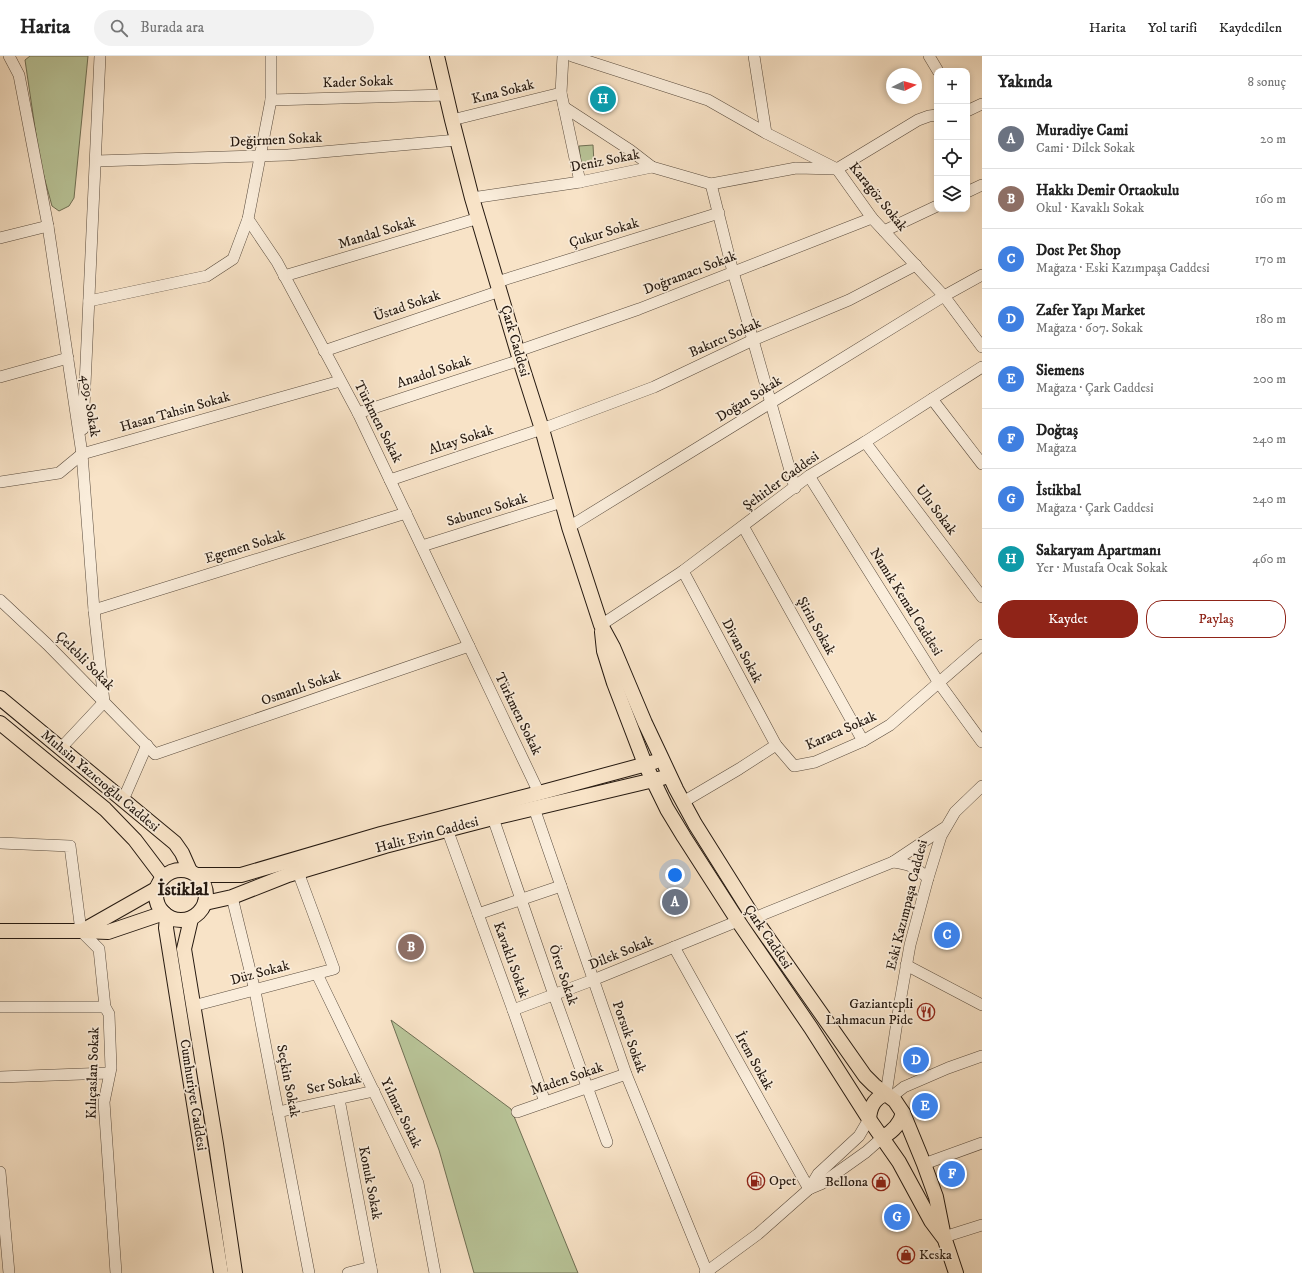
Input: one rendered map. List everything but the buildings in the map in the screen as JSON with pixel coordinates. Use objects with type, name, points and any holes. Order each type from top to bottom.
[{"type":"main road","name":"Çark Caddesi","points":[[437,56],[472,198],[542,429],[569,528],[601,624],[669,776],[712,852],[754,918],[865,1076],[895,1101],[903,1113],[936,1196],[944,1237],[956,1273]]},
{"type":"main road","name":"Çark Caddesi","points":[[601,624],[604,651],[614,684],[645,764],[684,837],[738,921],[815,1034],[869,1119],[883,1137],[899,1162],[930,1221],[944,1237]]},
{"type":"main road","name":"Muhsin Yazıcıoğlu Caddesi","points":[[0,698],[174,843],[194,873]]},
{"type":"main road","name":"Muhsin Yazıcıoğlu Caddesi","points":[[0,723],[105,809],[135,840],[159,883]]},
{"type":"main road","name":"Halit Evin Caddesi","points":[[205,903],[232,897],[298,872],[384,846],[493,818],[662,759]]},
{"type":"main road","name":"Halit Evin Caddesi","points":[[194,873],[241,875],[381,834],[653,781],[669,776]]},
{"type":"main road","points":[[81,931],[159,883],[168,873],[175,870],[183,869],[194,873],[202,880],[206,891],[205,903],[200,912],[191,918],[178,920],[165,915],[157,902],[156,895],[159,883]]},
{"type":"main road","points":[[0,930],[108,932],[165,915]]},
{"type":"main road","name":"Cumhuriyet Caddesi","points":[[165,915],[221,1273]]},
{"type":"main road","name":"Cumhuriyet Caddesi","points":[[191,918],[184,949],[216,1144],[235,1273]]},
{"type":"main road","points":[[869,1119],[870,1110],[877,1098],[888,1096]]},
{"type":"main road","points":[[883,1137],[896,1127],[903,1113]]},
{"type":"street","name":"409. Sokak","points":[[9,56],[19,76],[48,226],[68,358],[82,454],[94,610],[104,702]]},
{"type":"street","points":[[82,454],[100,56]]},
{"type":"street","points":[[89,301],[208,276],[233,259],[248,219],[261,156],[271,100],[271,56]]},
{"type":"street","points":[[563,56],[561,93],[580,182]]},
{"type":"street","name":"Karagöz Sokak","points":[[572,56],[708,100],[766,133],[837,170],[872,218],[944,296],[982,347]]},
{"type":"street","points":[[754,56],[766,133]]},
{"type":"street","points":[[930,56],[936,68]]},
{"type":"street","name":"Kına Sokak","points":[[452,120],[561,93]]},
{"type":"street","name":"Kader Sokak","points":[[271,100],[446,95]]},
{"type":"street","points":[[970,110],[982,104]]},
{"type":"street","points":[[564,107],[652,166]]},
{"type":"street","points":[[837,170],[918,120],[934,115]]},
{"type":"street","name":"Değirmen Sokak","points":[[96,161],[288,156],[457,140]]},
{"type":"street","name":"Deniz Sokak","points":[[472,198],[580,182],[652,166],[711,184],[796,168],[837,170]]},
{"type":"street","points":[[711,184],[733,272],[794,488]]},
{"type":"street","points":[[970,191],[982,185]]},
{"type":"street","points":[[884,231],[934,207]]},
{"type":"street","name":"Çukur Sokak","points":[[499,286],[719,213]]},
{"type":"street","name":"Mandal Sokak","points":[[284,276],[479,218]]},
{"type":"street","name":"Doğramacı Sokak","points":[[519,356],[872,218]]},
{"type":"street","name":"Türkmen Sokak","points":[[248,219],[277,262],[358,413],[469,646],[539,802]]},
{"type":"street","points":[[0,238],[48,226]]},
{"type":"street","name":"Bakırcı Sokak","points":[[542,429],[654,387],[753,340],[849,300],[916,265]]},
{"type":"street","name":"Doğan Sokak","points":[[569,528],[944,296],[982,275]]},
{"type":"street","name":"Üstad Sokak","points":[[324,351],[499,286]]},
{"type":"street","name":"Anadol Sokak","points":[[358,413],[519,356]]},
{"type":"street","points":[[0,377],[68,358]]},
{"type":"street","name":"Şehitler Caddesi","points":[[601,624],[683,571],[809,476],[932,400],[982,367]]},
{"type":"street","name":"Hasan Tahsin Sokak","points":[[0,482],[59,473],[82,454],[340,381]]},
{"type":"street","points":[[932,400],[982,464]]},
{"type":"street","name":"Altay Sokak","points":[[390,480],[542,429]]},
{"type":"street","name":"Ulu Sokak","points":[[865,442],[982,597]]},
{"type":"street","name":"Namık Kemal Caddesi","points":[[809,476],[939,683],[982,742]]},
{"type":"street","name":"Sabuncu Sokak","points":[[422,546],[562,502]]},
{"type":"street","name":"Egemen Sokak","points":[[94,610],[406,513]]},
{"type":"street","name":"Şirin Sokak","points":[[744,526],[863,741]]},
{"type":"street","name":"Divan Sokak","points":[[683,571],[776,745]]},
{"type":"street","name":"Çelebli Sokak","points":[[0,600],[47,644],[147,745]]},
{"type":"street","name":"Karaca Sokak","points":[[776,745],[794,766],[815,762],[863,741],[890,725],[982,645]]},
{"type":"street","name":"Osmanlı Sokak","points":[[147,745],[155,754],[469,646]]},
{"type":"street","points":[[61,748],[104,702]]},
{"type":"street","points":[[123,800],[147,745]]},
{"type":"street","points":[[683,802],[776,745]]},
{"type":"street","name":"Eski Kazımpaşa Caddesi","points":[[888,1096],[906,965],[928,878],[941,836],[946,826],[955,812],[982,786]]},
{"type":"street","name":"Porsuk Sokak","points":[[539,802],[560,886],[626,1074],[707,1272]]},
{"type":"street","name":"Örer Sokak","points":[[493,818],[607,1142]]},
{"type":"street","points":[[754,918],[893,862],[946,826]]},
{"type":"street","name":"Kavaklı Sokak","points":[[447,830],[545,1102]]},
{"type":"street","points":[[0,842],[70,846],[81,931]]},
{"type":"street","points":[[893,862],[907,864],[920,870],[928,878]]},
{"type":"street","name":"Düz Sokak","points":[[193,1006],[255,991],[334,969],[298,872]]},
{"type":"street","points":[[478,914],[560,886]]},
{"type":"street","name":"Seçkin Sokak","points":[[232,897],[255,991],[309,1273]]},
{"type":"street","name":"Dilek Sokak","points":[[513,1010],[593,980],[738,921]]},
{"type":"street","name":"Kılıçaslan Sokak","points":[[81,931],[99,949],[105,1007],[109,1014],[111,1068],[104,1102],[116,1273]]},
{"type":"street","name":"İrem Sokak","points":[[674,947],[809,1189]]},
{"type":"street","points":[[906,965],[982,1005]]},
{"type":"street","name":"Yılmaz Sokak","points":[[317,974],[418,1183],[435,1273]]},
{"type":"street","points":[[0,1007],[105,1007]]},
{"type":"street","points":[[888,1096],[904,1087],[948,1068],[982,1056]]},
{"type":"street","points":[[0,1077],[109,1072]]},
{"type":"street","name":"Maden Sokak","points":[[517,1112],[626,1074]]},
{"type":"street","name":"Ser Sokak","points":[[278,1112],[374,1091]]},
{"type":"street","name":"Konuk Sokak","points":[[339,1099],[372,1270]]},
{"type":"street","points":[[707,1272],[758,1234],[809,1189],[818,1174],[859,1136],[869,1119]]},
{"type":"street","points":[[809,1189],[821,1184],[866,1152],[883,1137]]},
{"type":"street","points":[[924,1164],[982,1143]]},
{"type":"street","points":[[0,1172],[9,1273]]},
{"type":"street","points":[[944,1237],[982,1225]]},
{"type":"street","points":[[348,1273],[372,1270]]},
{"type":"green space","points":[[30,56],[88,56],[74,198],[69,206],[59,211],[52,206],[40,162],[25,60]]},
{"type":"green space","points":[[593,145],[594,163],[581,165],[579,146]]},
{"type":"green space","points":[[391,1020],[511,1109],[578,1273],[474,1273],[439,1150]]},
{"type":"place","name":"Sakaryam Apartmanı","points":[[603,99]]},
{"type":"place","name":"Muradiye Cami","points":[[675,902]]},
{"type":"place","name":"Dost Pet Shop","points":[[947,935]]},
{"type":"place","name":"Hakkı Demir Ortaokulu","points":[[411,947]]},
{"type":"place","name":"Gaziantepli Lahmacun Pide","points":[[926,1012]]},
{"type":"place","name":"Zafer Yapı Market","points":[[916,1060]]},
{"type":"place","name":"Siemens","points":[[925,1106]]},
{"type":"place","name":"Doğtaş","points":[[952,1174]]},
{"type":"place","name":"Opet","points":[[756,1181]]},
{"type":"place","name":"Bellona","points":[[881,1182]]},
{"type":"place","name":"İstikbal","points":[[897,1217]]},
{"type":"place","name":"Keska","points":[[906,1255]]},
{"type":"district","name":"İstiklal","points":[[183,890]]}]
